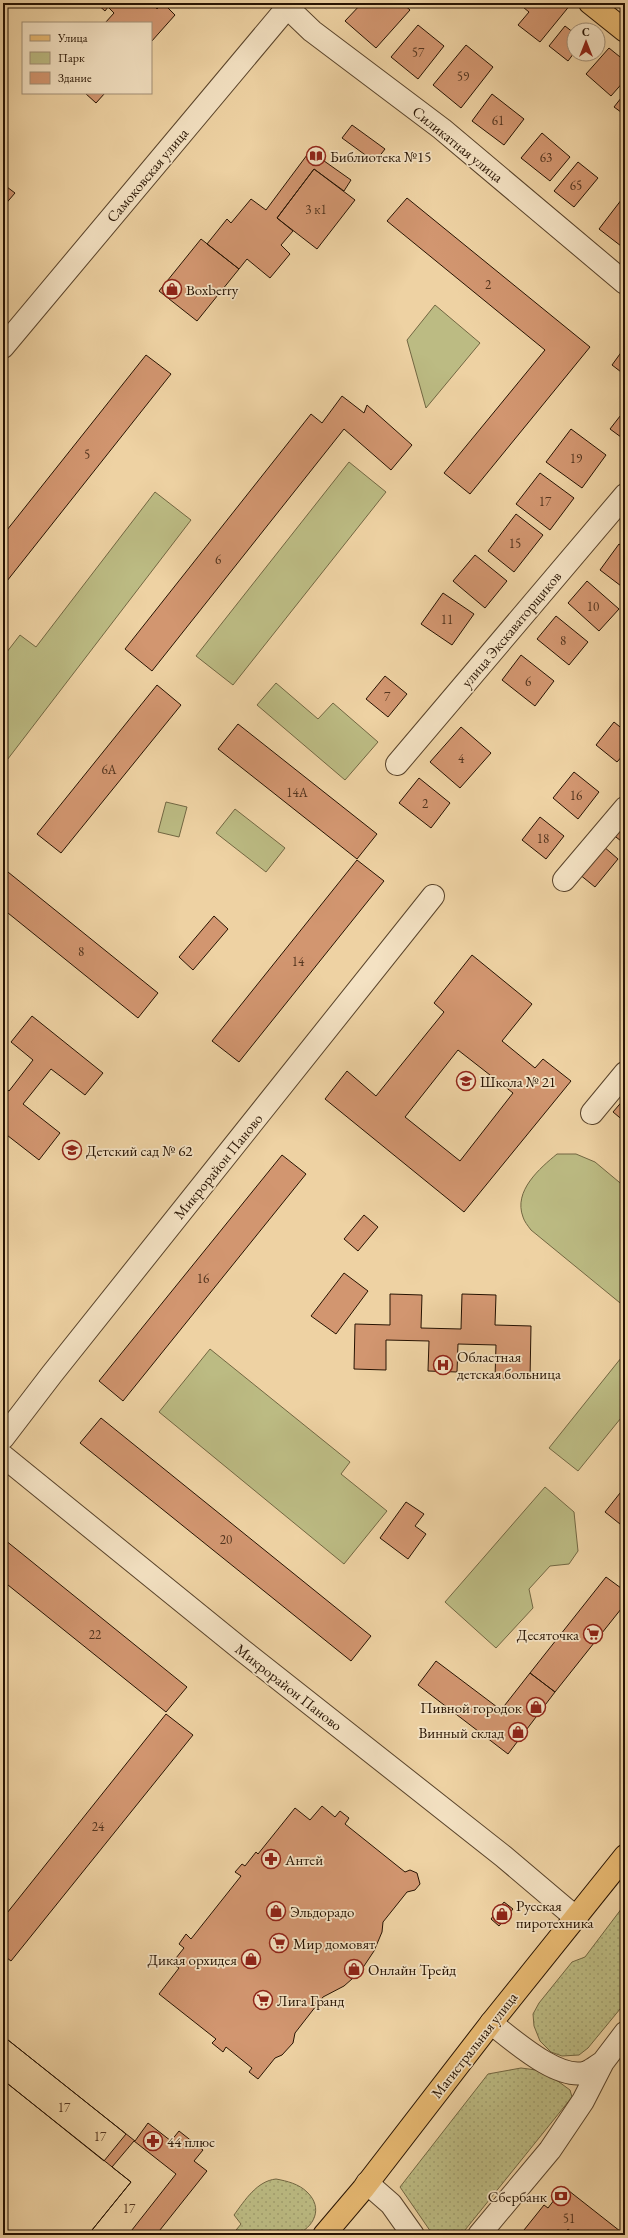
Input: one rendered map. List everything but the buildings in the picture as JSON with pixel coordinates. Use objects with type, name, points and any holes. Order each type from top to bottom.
[{"type":"main road","points":[[592,4],[625,31]]},
{"type":"main road","name":"Магистральная улица","points":[[324,2235],[367,2183],[491,2023],[625,1856]]},
{"type":"street","name":"Силикатная улица","points":[[290,5],[312,31],[442,129],[625,283]]},
{"type":"street","name":"Самоковская улица","points":[[3,347],[290,5]]},
{"type":"street","name":"улица Экскаваторщиков","points":[[397,764],[625,495]]},
{"type":"street","points":[[564,880],[625,808]]},
{"type":"street","name":"Микрорайон Паново","points":[[3,1438],[52,1374],[433,896]]},
{"type":"street","points":[[592,1113],[625,1073]]},
{"type":"street","name":"Микрорайон Паново","points":[[3,1456],[242,1650],[503,1856],[575,1918]]},
{"type":"street","points":[[491,2023],[546,2064],[566,2071],[586,2072],[603,2062]]},
{"type":"street","points":[[479,2235],[550,2150],[583,2101],[603,2062],[625,2033]]},
{"type":"street","points":[[367,2183],[391,2204],[414,2235]]},
{"type":"green space","points":[[435,305],[480,343],[426,408],[407,340]]},
{"type":"green space","points":[[349,462],[386,492],[233,685],[196,656]]},
{"type":"green space","points":[[155,492],[191,520],[4,764],[3,657],[20,635],[36,647]]},
{"type":"green space","points":[[276,683],[318,719],[333,703],[378,742],[345,780],[257,705]]},
{"type":"green space","points":[[166,802],[187,807],[179,837],[158,832]]},
{"type":"green space","points":[[235,809],[285,848],[266,872],[216,833]]},
{"type":"green space","points":[[557,1154],[576,1154],[595,1162],[625,1187],[625,1307],[531,1230],[526,1224],[521,1207],[525,1189],[536,1173]]},
{"type":"green space","points":[[210,1349],[350,1462],[341,1474],[387,1511],[344,1564],[159,1412]]},
{"type":"green space","points":[[625,1353],[625,1413],[578,1471],[549,1448]]},
{"type":"green space","points":[[545,1487],[574,1512],[578,1551],[569,1564],[550,1566],[529,1589],[533,1608],[496,1648],[445,1602]]},
{"type":"green space","points":[[625,1904],[625,2003],[588,2048],[579,2055],[562,2056],[551,2052],[540,2041],[534,2026],[533,2014],[539,2003],[572,1962],[585,1957]]},
{"type":"green space","points":[[521,2068],[544,2071],[570,2090],[572,2097],[461,2235],[433,2235],[400,2187],[488,2074]]},
{"type":"green space","points":[[276,2179],[297,2185],[307,2192],[312,2198],[316,2211],[312,2223],[302,2232],[290,2236],[232,2235],[241,2224],[234,2215],[243,2203],[257,2187],[263,2183]]},
{"type":"place","name":"Библиотека №15","points":[[316,156]]},
{"type":"place","name":"Boxberry","points":[[172,289]]},
{"type":"place","name":"Школа № 21","points":[[466,1081]]},
{"type":"place","name":"Детский сад № 62","points":[[72,1150]]},
{"type":"place","name":"Областная детская больница","points":[[443,1365]]},
{"type":"place","name":"Десяточка","points":[[593,1634]]},
{"type":"place","name":"Пивной городок","points":[[536,1707]]},
{"type":"place","name":"Винный склад","points":[[518,1732]]},
{"type":"place","name":"Антей","points":[[271,1859]]},
{"type":"place","name":"Эльдорадо","points":[[276,1911]]},
{"type":"place","name":"Русская пиротехника","points":[[502,1914]]},
{"type":"place","name":"Мир домовят","points":[[279,1943]]},
{"type":"place","name":"Дикая орхидея","points":[[251,1959]]},
{"type":"place","name":"Онлайн Трейд","points":[[354,1969]]},
{"type":"place","name":"Лига Гранд","points":[[263,2000]]},
{"type":"place","name":"44 плюс","points":[[153,2141]]},
{"type":"place","name":"Сбербанк","points":[[561,2196]]}]
